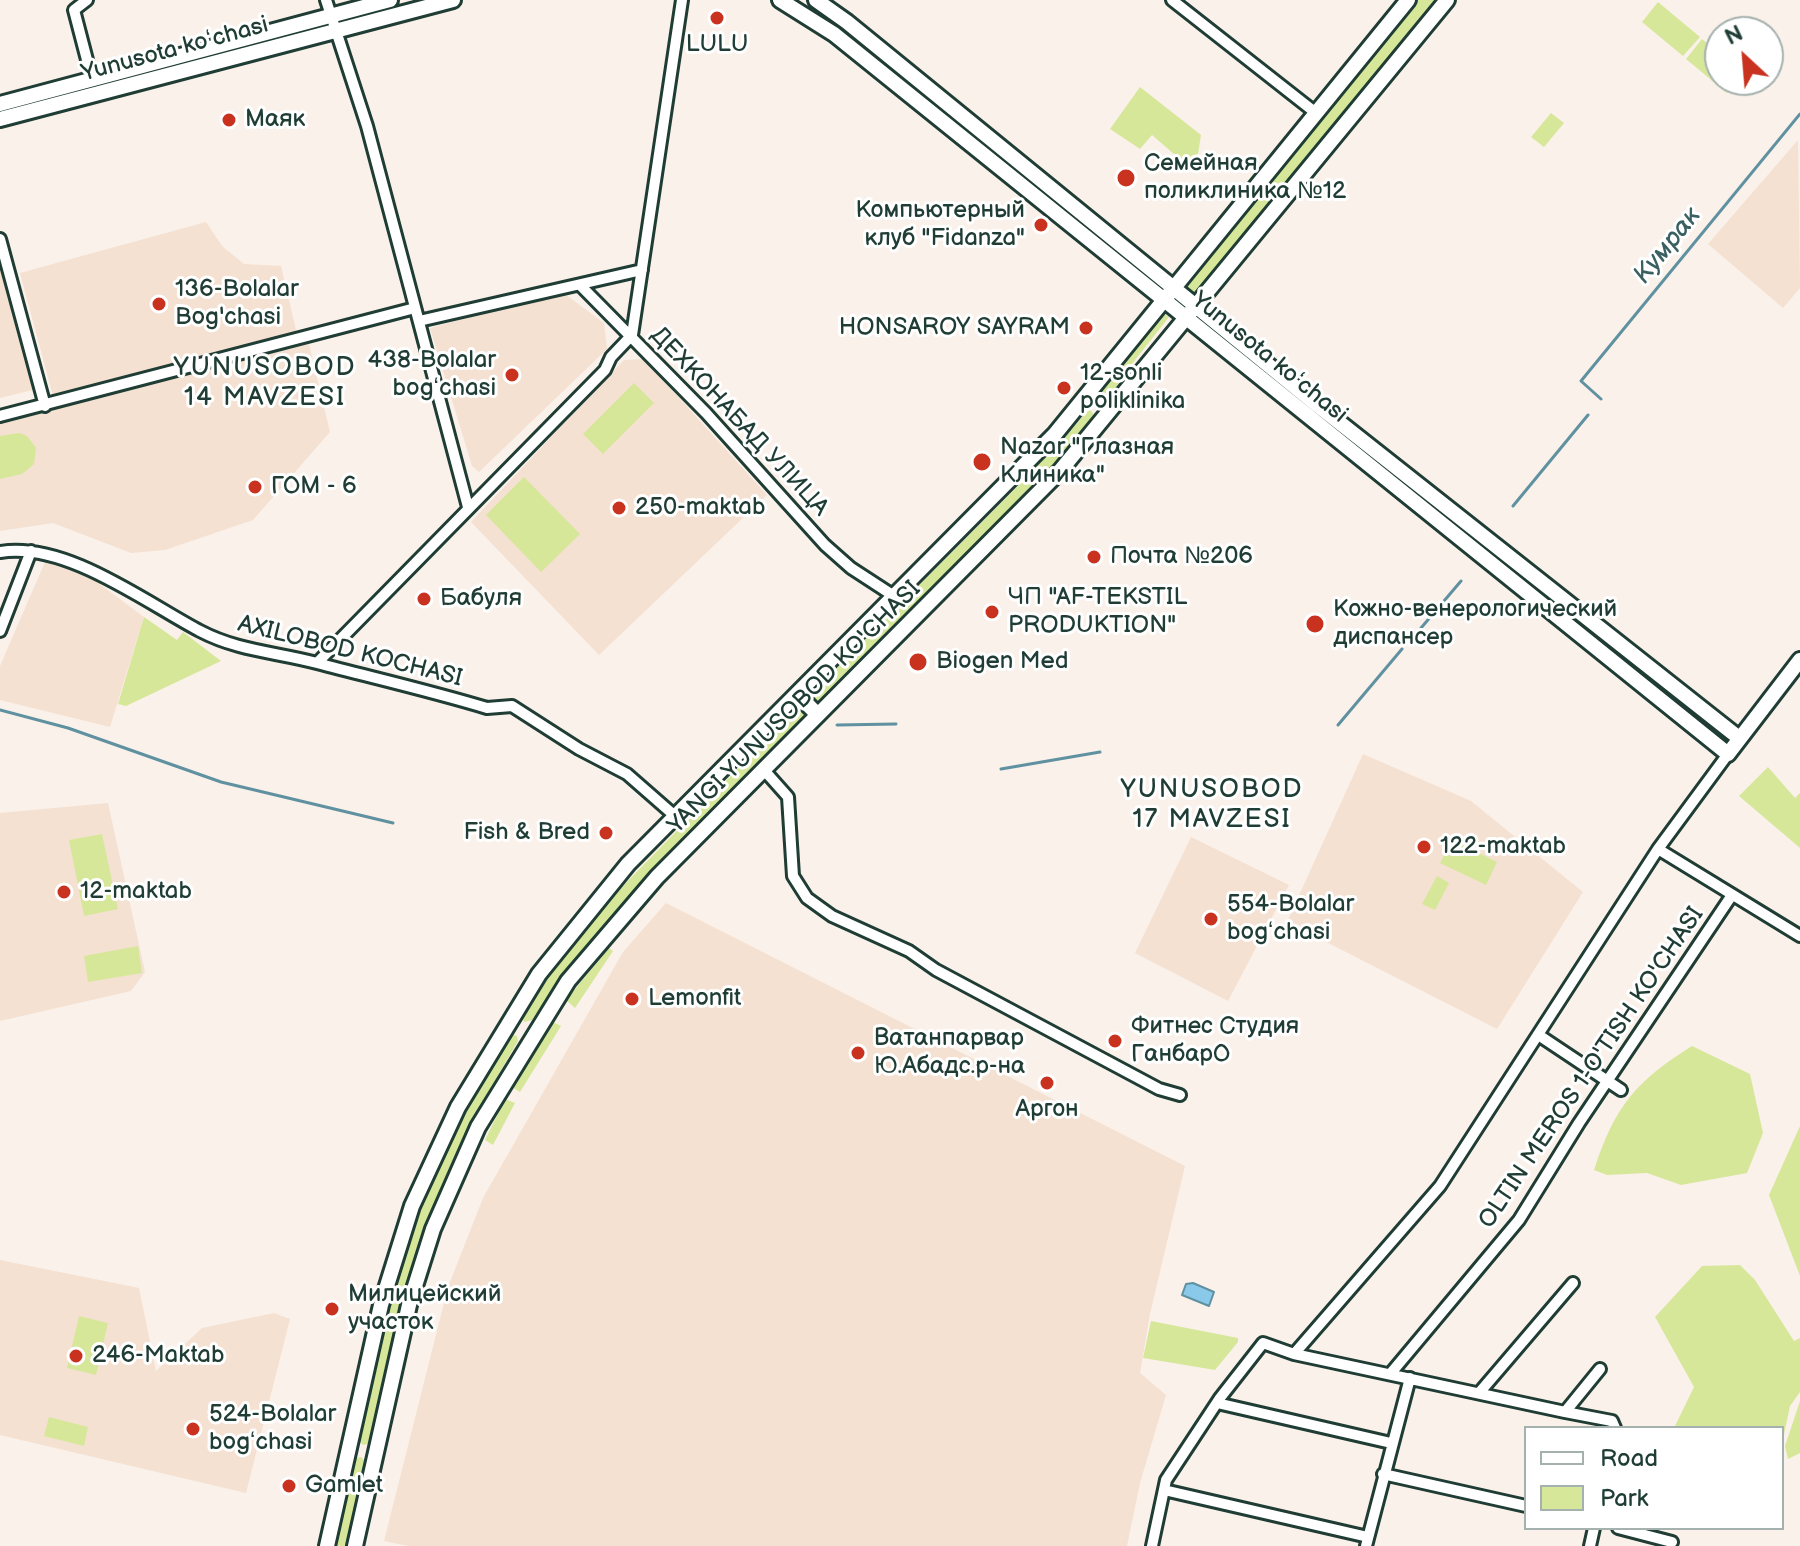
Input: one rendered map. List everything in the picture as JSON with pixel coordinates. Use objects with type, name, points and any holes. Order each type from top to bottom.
[{"type":"main road","name":"Yunusota koʻchasi","points":[[0,104],[390,0]]},
{"type":"main road","name":"Yunusota koʻchasi","points":[[0,119],[453,0]]},
{"type":"main road","name":"Yunusota koʻchasi","points":[[780,0],[834,34],[1185,320],[1728,754]]},
{"type":"main road","name":"Yunusota koʻchasi","points":[[816,0],[1739,738]]},
{"type":"main road","name":"YANGI YUNUSOBOD KO'CHASI","points":[[327,1546],[381,1305],[412,1206],[458,1107],[508,1021],[580,920],[675,816],[1083,402],[1408,0]]},
{"type":"main road","name":"YANGI YUNUSOBOD KO'CHASI","points":[[355,1546],[409,1305],[437,1218],[469,1144],[532,1035],[573,973],[616,921],[1017,517],[1103,420],[1447,0]]},
{"type":"main road","points":[[1083,402],[1096,402],[1103,420]]},
{"type":"main road","points":[[1728,754],[1800,660]]},
{"type":"main road","points":[[797,694],[818,715]]},
{"type":"main road","points":[[508,1021],[532,1035]]},
{"type":"main road","points":[[351,1439],[362,1450],[368,1451],[378,1442]]},
{"type":"street","points":[[87,0],[74,10],[92,79]]},
{"type":"street","points":[[326,0],[367,126],[468,507]]},
{"type":"street","name":"ДЕХКОНАБАД УЛИЦА","points":[[682,0],[632,335],[825,545],[851,568],[894,596]]},
{"type":"street","points":[[1172,0],[1316,113]]},
{"type":"street","points":[[0,239],[45,406]]},
{"type":"street","points":[[419,321],[642,270]]},
{"type":"street","points":[[580,285],[632,335],[611,357]]},
{"type":"street","points":[[0,416],[415,308]]},
{"type":"street","points":[[317,663],[605,370],[620,324]]},
{"type":"street","points":[[0,631],[31,551]]},
{"type":"street","name":"AXILOBOD KOCHASI","points":[[0,552],[31,551],[83,568],[144,595],[200,630],[244,650],[317,663],[487,708],[512,706],[579,749],[627,774],[675,816]]},
{"type":"street","points":[[1294,1354],[1440,1186],[1540,1036],[1658,849],[1728,754]]},
{"type":"street","points":[[764,770],[788,797],[793,876],[818,909],[909,951],[936,970],[1159,1089],[1180,1095]]},
{"type":"street","points":[[1658,849],[1800,936]]},
{"type":"street","name":"OLTIN MEROS 1-O'TISH KO'CHASI","points":[[1391,1373],[1519,1220],[1732,895]]},
{"type":"street","points":[[1540,1036],[1621,1090]]},
{"type":"street","points":[[1479,1393],[1573,1283]]},
{"type":"street","points":[[1152,1546],[1166,1480],[1217,1403],[1263,1343],[1294,1354],[1612,1421],[1614,1426]]},
{"type":"street","points":[[1565,1412],[1600,1369]]},
{"type":"street","points":[[1164,1490],[1367,1542],[1410,1378]]},
{"type":"street","points":[[1217,1403],[1391,1443]]},
{"type":"street","points":[[1383,1474],[1524,1506]]},
{"type":"street","points":[[1626,1530],[1672,1542]]},
{"type":"shaded area","points":[[1798,140],[1800,288],[1783,308],[1708,244]]},
{"type":"shaded area","name":"136-Bolalar Bog'chasi","points":[[206,222],[222,246],[244,264],[281,266],[297,334],[53,396],[20,273]]},
{"type":"shaded area","points":[[0,266],[33,390],[0,398]]},
{"type":"shaded area","name":"438-Bolalar bogʻchasi","points":[[562,292],[604,323],[607,349],[479,472],[472,466],[430,328]]},
{"type":"shaded area","points":[[309,344],[330,432],[253,520],[165,550],[131,553],[53,523],[0,531],[0,420]]},
{"type":"shaded area","name":"250-maktab","points":[[644,359],[767,495],[599,655],[471,522],[624,360]]},
{"type":"shaded area","points":[[45,562],[74,565],[144,617],[110,727],[0,700],[0,666]]},
{"type":"shaded area","name":"122-maktab","points":[[1363,754],[1471,801],[1583,892],[1497,1029],[1287,922]]},
{"type":"shaded area","name":"12-maktab","points":[[108,803],[145,972],[131,991],[0,1021],[0,813]]},
{"type":"shaded area","name":"554-Bolalar bogʻchasi","points":[[1191,837],[1289,885],[1228,1001],[1135,953]]},
{"type":"shaded area","points":[[666,903],[1185,1166],[1150,1314],[1140,1373],[1166,1395],[1140,1483],[1127,1546],[408,1546],[384,1541],[448,1287],[483,1198],[623,952]]},
{"type":"shaded area","points":[[0,1260],[139,1288],[156,1371],[202,1328],[274,1313],[290,1319],[246,1493],[0,1435]]},
{"type":"green space","points":[[1418,0],[1434,0],[1200,290],[1189,296],[1186,294],[1189,282]]},
{"type":"green space","points":[[1658,2],[1700,37],[1683,56],[1642,22]]},
{"type":"green space","points":[[1702,39],[1704,41],[1704,74],[1686,59]]},
{"type":"green space","points":[[1140,87],[1201,135],[1198,154],[1190,168],[1152,135],[1140,149],[1110,129]]},
{"type":"green space","points":[[1551,113],[1564,123],[1544,147],[1531,137]]},
{"type":"green space","points":[[1164,314],[1169,317],[1124,374],[1106,405],[1096,397]]},
{"type":"green space","points":[[634,383],[654,403],[603,454],[583,434]]},
{"type":"green space","points":[[1090,409],[1096,418],[1029,493],[822,701],[813,701],[813,692],[1020,484]]},
{"type":"green space","points":[[19,433],[27,436],[36,448],[34,464],[22,474],[0,479],[0,436]]},
{"type":"green space","points":[[524,477],[580,534],[541,572],[486,515]]},
{"type":"green space","points":[[144,617],[177,640],[183,632],[221,661],[126,706],[118,704]]},
{"type":"green space","points":[[795,710],[803,712],[804,719],[660,863],[593,939],[532,1020],[524,1022],[522,1015],[560,959],[618,891]]},
{"type":"green space","points":[[1768,767],[1795,798],[1800,793],[1800,848],[1739,796]]},
{"type":"green space","points":[[102,834],[118,909],[84,916],[69,840]]},
{"type":"green space","points":[[1452,840],[1497,862],[1486,885],[1440,863]]},
{"type":"green space","points":[[1437,876],[1449,883],[1435,910],[1422,904]]},
{"type":"green space","points":[[138,946],[142,973],[88,982],[84,956]]},
{"type":"green space","points":[[609,948],[613,951],[575,1008],[566,1000]]},
{"type":"green space","points":[[553,1022],[561,1026],[520,1092],[512,1087]]},
{"type":"green space","points":[[511,1034],[517,1036],[518,1041],[457,1153],[428,1223],[403,1305],[371,1443],[363,1445],[358,1440],[380,1341],[418,1210],[458,1123]]},
{"type":"green space","points":[[1692,1046],[1750,1074],[1763,1133],[1747,1173],[1681,1185],[1647,1173],[1607,1175],[1594,1170],[1610,1129],[1630,1098],[1656,1071]]},
{"type":"green space","points":[[505,1099],[515,1103],[493,1145],[485,1140]]},
{"type":"green space","points":[[1800,1126],[1800,1276],[1769,1195]]},
{"type":"green space","points":[[1740,1265],[1755,1280],[1794,1341],[1800,1338],[1800,1392],[1790,1406],[1784,1434],[1784,1426],[1675,1426],[1694,1387],[1655,1317],[1702,1266]]},
{"type":"green space","points":[[79,1316],[108,1323],[96,1375],[67,1368]]},
{"type":"green space","points":[[1151,1321],[1238,1338],[1238,1342],[1215,1370],[1143,1358]]},
{"type":"green space","points":[[1800,1401],[1800,1453],[1788,1459],[1785,1446]]},
{"type":"green space","points":[[49,1417],[88,1427],[84,1446],[44,1436]]},
{"type":"green space","points":[[361,1457],[365,1461],[347,1546],[334,1546],[353,1459]]},
{"type":"water","points":[[1193,1283],[1214,1292],[1209,1306],[1182,1295],[1186,1284]]},
{"type":"waterway","name":"Кумрак","points":[[1601,399],[1581,381],[1800,114]]},
{"type":"waterway","name":"Кумрак","points":[[1513,506],[1588,415]]},
{"type":"waterway","name":"Кумрак","points":[[1421,628],[1461,581]]},
{"type":"waterway","name":"Кумрак","points":[[1338,725],[1402,649]]},
{"type":"waterway","points":[[0,710],[68,728],[221,782],[393,823]]},
{"type":"waterway","name":"Кумрак","points":[[837,725],[896,724]]},
{"type":"waterway","name":"Кумрак","points":[[1001,769],[1100,752]]},
{"type":"place","name":"LULU","points":[[717,18]]},
{"type":"place","name":"Маяк","points":[[229,120]]},
{"type":"place","name":"Семейная поликлиника №12","points":[[1126,178]]},
{"type":"place","name":"Компьютерный клуб \"Fidanza\"","points":[[1041,225]]},
{"type":"place","name":"136-Bolalar Bog'chasi","points":[[159,304]]},
{"type":"place","name":"HONSAROY SAYRAM","points":[[1086,328]]},
{"type":"place","name":"438-Bolalar bogʻchasi","points":[[512,375]]},
{"type":"place","name":"12-sonli poliklinika","points":[[1064,388]]},
{"type":"place","name":"Nazar \"Глазная Клиника\"","points":[[982,462]]},
{"type":"place","name":"ГОМ - 6","points":[[255,487]]},
{"type":"place","name":"250-maktab","points":[[619,508]]},
{"type":"place","name":"Почта №206","points":[[1094,557]]},
{"type":"place","name":"Бабуля","points":[[424,599]]},
{"type":"place","name":"ЧП \"AF-TEKSTIL PRODUKTION\"","points":[[992,612]]},
{"type":"place","name":"Кожно-венерологический диспансер","points":[[1315,624]]},
{"type":"place","name":"Biogen Med","points":[[918,662]]},
{"type":"place","name":"Fish & Bred","points":[[606,833]]},
{"type":"place","name":"122-maktab","points":[[1424,847]]},
{"type":"place","name":"12-maktab","points":[[64,892]]},
{"type":"place","name":"554-Bolalar bogʻchasi","points":[[1211,919]]},
{"type":"place","name":"Lemonfit","points":[[632,999]]},
{"type":"place","name":"Фитнес Студия ГанбарО","points":[[1115,1041]]},
{"type":"place","name":"Ватанпарвар Ю.Абадс.р-на","points":[[858,1053]]},
{"type":"place","name":"Аргон","points":[[1047,1083]]},
{"type":"place","name":"Милицейский участок","points":[[332,1309]]},
{"type":"place","name":"246-Maktab","points":[[76,1356]]},
{"type":"place","name":"524-Bolalar bogʻchasi","points":[[193,1429]]},
{"type":"place","name":"Gamlet","points":[[289,1486]]},
{"type":"district","name":"YUNUSOBOD 14 MAVZESI","points":[[265,383]]},
{"type":"district","name":"YUNUSOBOD 17 MAVZESI","points":[[1212,805]]}]
